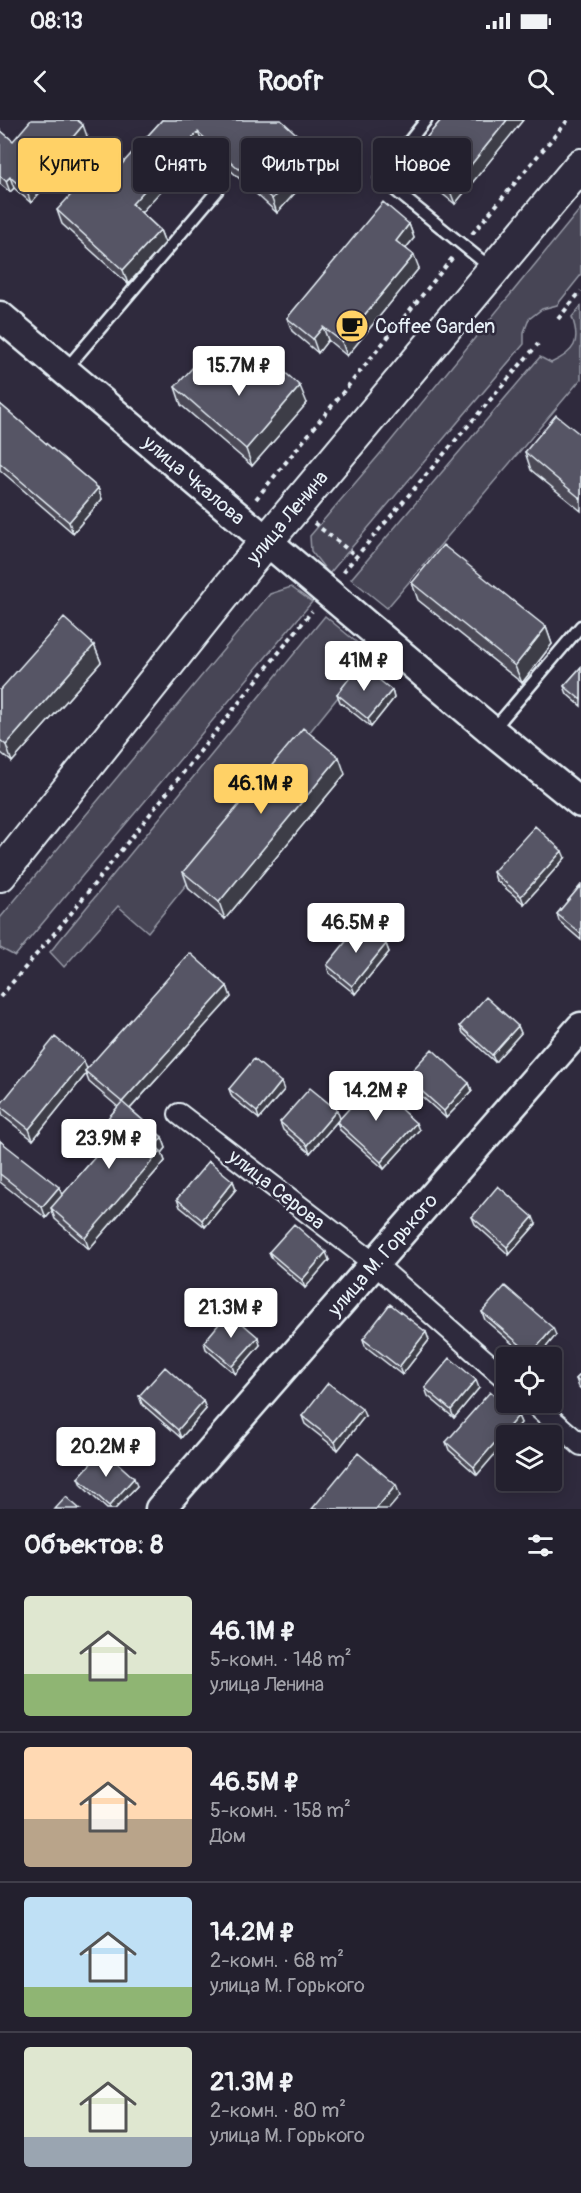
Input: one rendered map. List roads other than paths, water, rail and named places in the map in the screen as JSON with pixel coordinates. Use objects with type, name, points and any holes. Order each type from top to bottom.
[{"type":"main road","name":"улица Ленина","points":[[0,875],[268,540],[581,165]]},
{"type":"street","name":"улица Чкалова","points":[[0,315],[492,731],[581,803]]},
{"type":"street","name":"улица М. Горького","points":[[160,1509],[581,1027]]},
{"type":"street","name":"улица Серова","points":[[179,1114],[375,1264],[496,1370]]},
{"type":"street","points":[[545,1413],[581,1445]]},
{"type":"lane","points":[[426,120],[380,178],[493,270]]},
{"type":"lane","points":[[64,370],[215,192]]},
{"type":"lane","points":[[492,731],[581,626]]},
{"type":"place","name":"Coffee Garden","points":[[352,326]]}]
